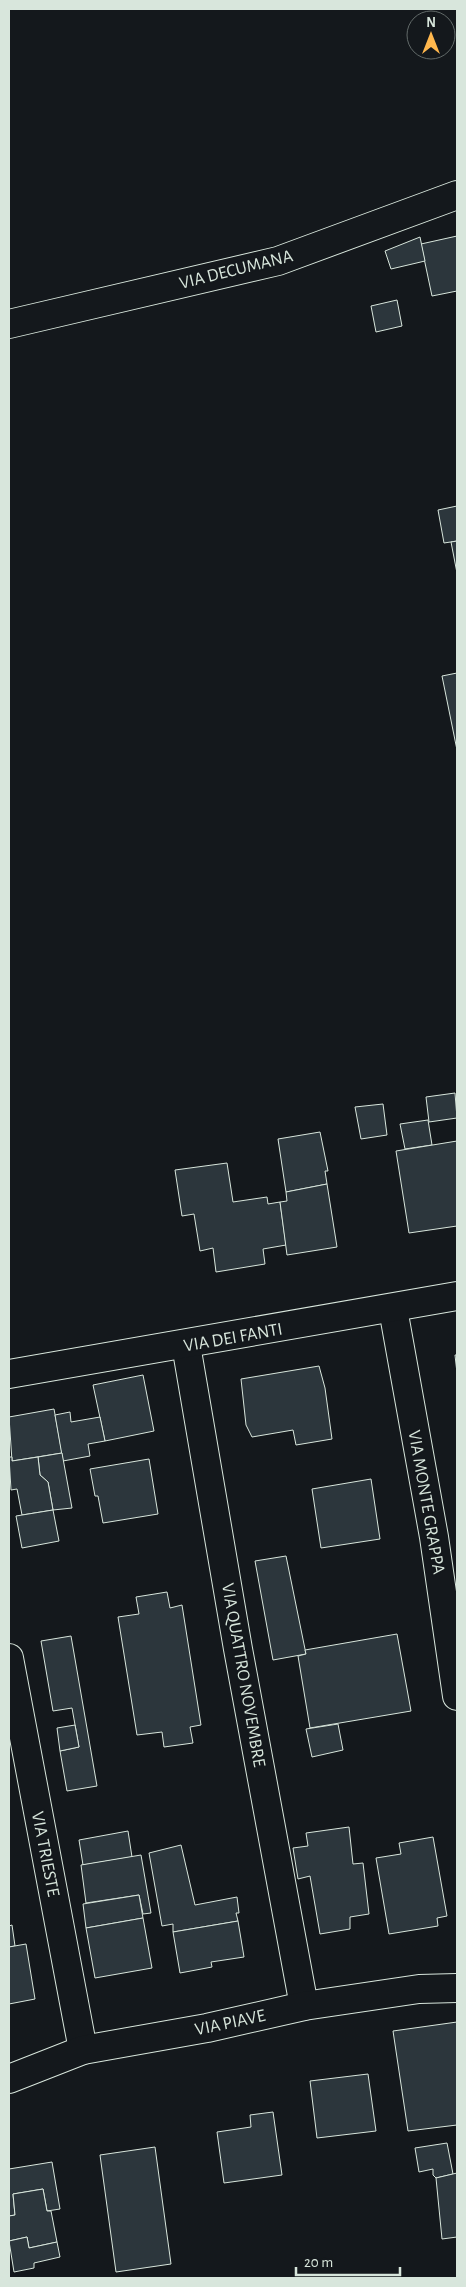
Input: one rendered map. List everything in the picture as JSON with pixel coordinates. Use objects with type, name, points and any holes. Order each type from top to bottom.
[{"type":"street","name":"VIA DECUMANA","points":[[9,324],[278,261],[457,195]]},
{"type":"street","name":"VIA DEI FANTI","points":[[9,1374],[393,1309],[457,1296]]},
{"type":"street","name":"VIA MONTE GRAPPA","points":[[393,1309],[434,1537],[457,1696]]},
{"type":"street","name":"VIA QUATTRO NOVEMBRE","points":[[186,1345],[238,1649],[304,2006]]},
{"type":"street","name":"VIA TRIESTE","points":[[9,1658],[83,2050]]},
{"type":"street","name":"VIA PIAVE","points":[[9,2079],[83,2050],[207,2028],[304,2006],[419,1989],[457,1988]]},
{"type":"building","points":[[457,236],[457,291],[432,296],[421,244]]},
{"type":"building","points":[[420,237],[425,261],[391,269],[385,251]]},
{"type":"building","points":[[397,300],[402,326],[376,332],[371,306]]},
{"type":"building","points":[[457,506],[457,541],[444,543],[438,510]]},
{"type":"building","points":[[457,541],[457,573],[451,542]]},
{"type":"building","points":[[457,673],[457,750],[442,676]]},
{"type":"building","points":[[455,1093],[457,1118],[429,1122],[426,1097]]},
{"type":"building","points":[[383,1104],[387,1135],[361,1139],[355,1107]]},
{"type":"building","points":[[428,1120],[432,1145],[405,1149],[400,1124]]},
{"type":"building","points":[[320,1132],[328,1171],[325,1171],[327,1184],[286,1192],[278,1139]]},
{"type":"building","points":[[457,1141],[457,1226],[409,1233],[396,1151]]},
{"type":"building","points":[[227,1163],[233,1202],[267,1197],[268,1204],[280,1202],[286,1245],[263,1249],[265,1264],[216,1272],[213,1248],[200,1251],[194,1214],[182,1216],[175,1170]]},
{"type":"building","points":[[327,1184],[337,1247],[287,1255],[280,1202],[287,1201],[286,1192]]},
{"type":"building","points":[[455,1355],[457,1355],[457,1373]]},
{"type":"building","points":[[319,1366],[325,1388],[332,1439],[296,1445],[293,1430],[252,1437],[246,1425],[241,1379]]},
{"type":"building","points":[[143,1375],[154,1431],[105,1441],[93,1385]]},
{"type":"building","points":[[54,1409],[62,1453],[12,1461],[9,1417]]},
{"type":"building","points":[[70,1412],[71,1422],[100,1417],[105,1441],[88,1444],[90,1456],[63,1461],[55,1415]]},
{"type":"building","points":[[62,1453],[72,1508],[53,1510],[48,1482],[40,1475],[38,1457]]},
{"type":"building","points":[[9,1457],[12,1457],[12,1461],[38,1457],[40,1475],[48,1482],[53,1510],[22,1515],[17,1489],[11,1490]]},
{"type":"building","points":[[149,1459],[158,1514],[103,1523],[90,1469]]},
{"type":"building","points":[[371,1479],[380,1539],[321,1548],[312,1489]]},
{"type":"building","points":[[53,1510],[59,1541],[22,1548],[16,1516]]},
{"type":"building","points":[[286,1556],[306,1654],[273,1660],[255,1561]]},
{"type":"building","points":[[167,1592],[170,1608],[182,1605],[201,1725],[190,1727],[193,1743],[164,1747],[162,1732],[137,1735],[118,1617],[139,1614],[136,1597]]},
{"type":"building","points":[[397,1634],[411,1711],[310,1728],[298,1656],[306,1654],[305,1650]]},
{"type":"building","points":[[71,1636],[97,1786],[67,1791],[60,1751],[79,1747],[72,1708],[53,1711],[41,1641]]},
{"type":"building","points":[[338,1724],[343,1750],[312,1757],[306,1729]]},
{"type":"building","points":[[75,1725],[79,1747],[60,1751],[57,1728]]},
{"type":"building","points":[[349,1827],[353,1864],[363,1863],[369,1914],[350,1917],[350,1929],[320,1934],[310,1876],[298,1879],[293,1848],[308,1846],[306,1833]]},
{"type":"building","points":[[128,1831],[132,1857],[83,1865],[79,1840]]},
{"type":"building","points":[[433,1837],[447,1916],[437,1918],[438,1926],[389,1934],[376,1858],[401,1854],[399,1843]]},
{"type":"building","points":[[181,1845],[195,1905],[237,1897],[239,1913],[236,1913],[238,1921],[173,1932],[173,1924],[162,1926],[149,1853]]},
{"type":"building","points":[[141,1855],[151,1913],[143,1914],[139,1895],[86,1903],[81,1865]]},
{"type":"building","points":[[139,1895],[143,1918],[86,1928],[83,1904]]},
{"type":"building","points":[[143,1918],[152,1968],[95,1978],[86,1928]]},
{"type":"building","points":[[238,1921],[244,1957],[211,1962],[212,1967],[180,1973],[173,1932]]},
{"type":"building","points":[[12,1925],[15,1946],[9,1947],[9,1926]]},
{"type":"building","points":[[26,1944],[35,1999],[9,2004],[9,1947]]},
{"type":"building","points":[[457,2022],[457,2125],[408,2131],[393,2031]]},
{"type":"building","points":[[368,2074],[376,2131],[317,2138],[310,2081]]},
{"type":"building","points":[[273,2112],[282,2175],[224,2183],[217,2132],[251,2127],[250,2115]]},
{"type":"building","points":[[447,2143],[453,2174],[436,2178],[433,2175],[433,2169],[419,2172],[415,2148]]},
{"type":"building","points":[[155,2147],[171,2264],[116,2272],[100,2155]]},
{"type":"building","points":[[52,2162],[60,2209],[47,2211],[43,2189],[13,2194],[15,2215],[9,2216],[9,2169]]},
{"type":"building","points":[[457,2173],[457,2237],[442,2239],[436,2178]]},
{"type":"building","points":[[43,2189],[47,2211],[51,2211],[57,2242],[29,2248],[27,2237],[9,2241],[9,2216],[15,2215],[13,2194]]},
{"type":"building","points":[[27,2237],[29,2248],[57,2242],[60,2257],[34,2263],[34,2268],[14,2272],[9,2241]]}]
